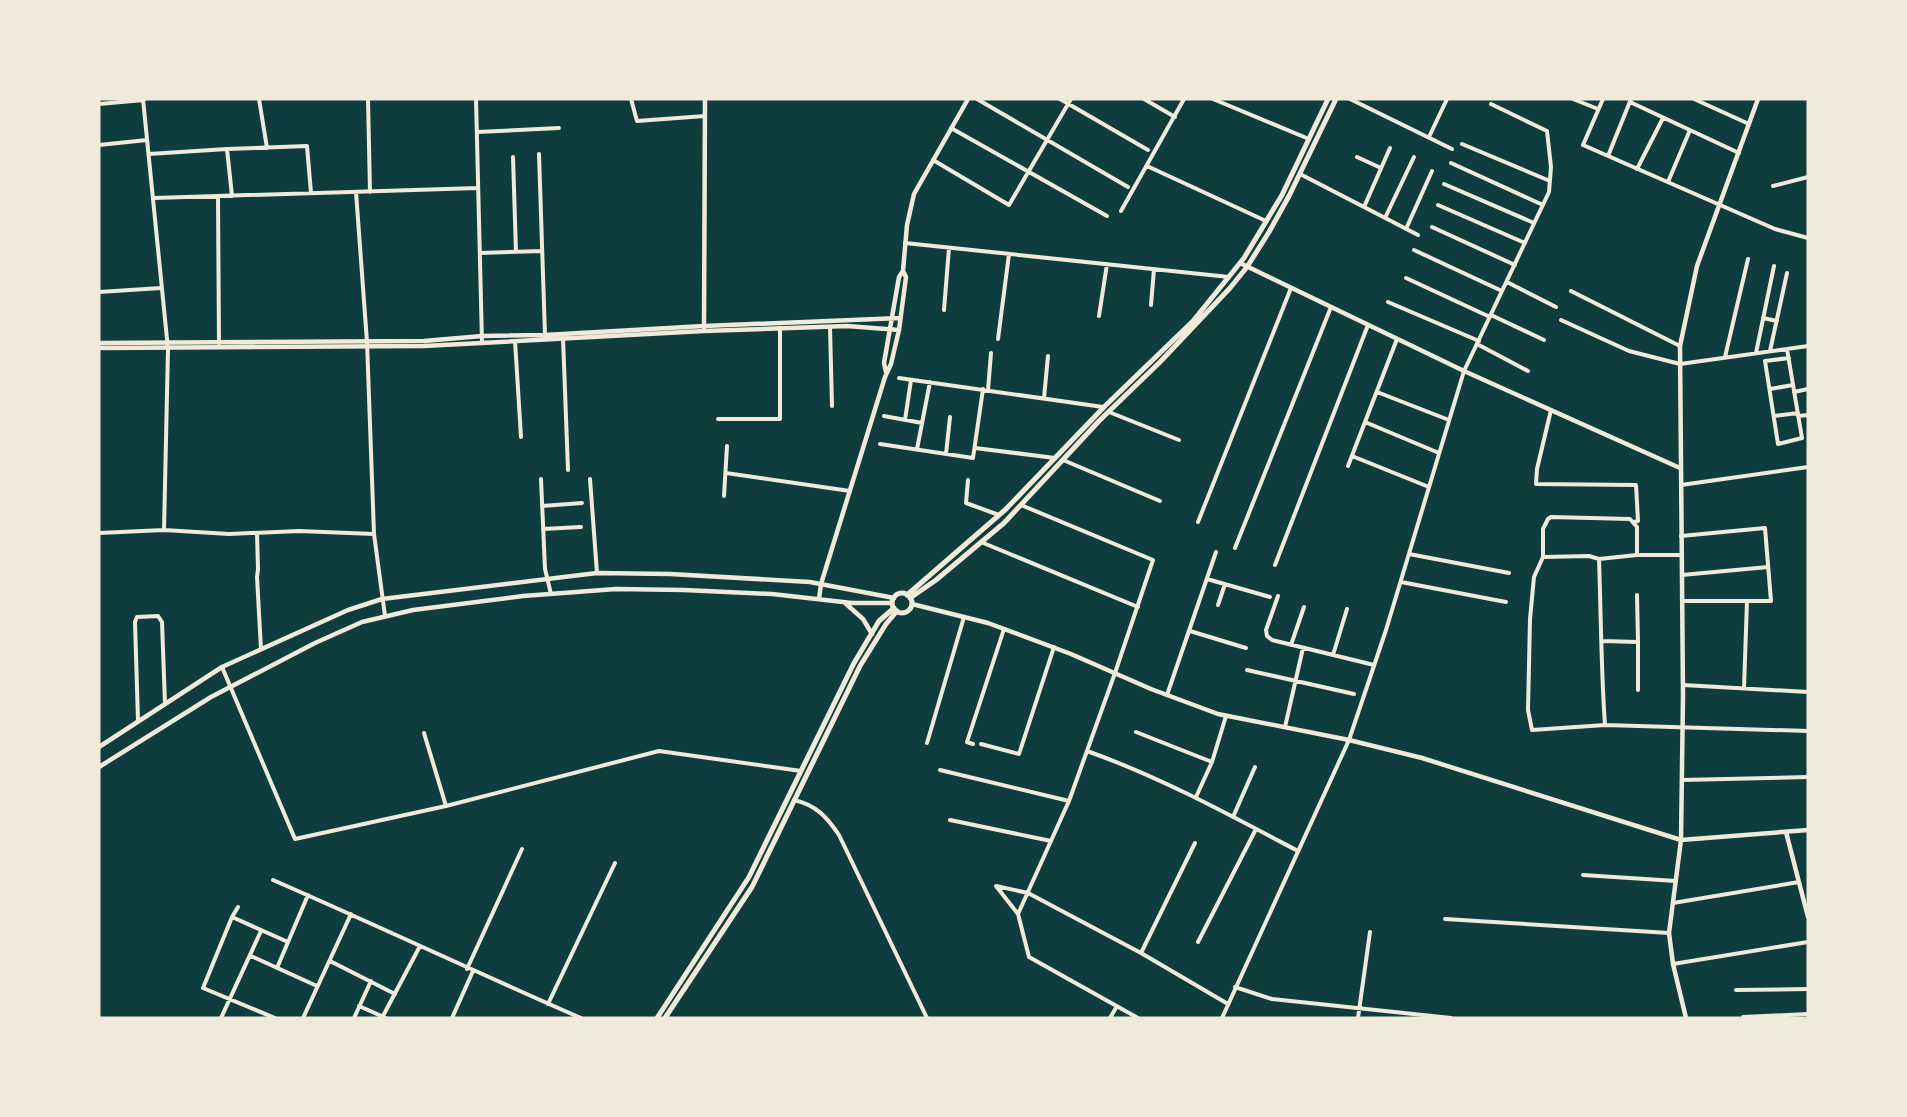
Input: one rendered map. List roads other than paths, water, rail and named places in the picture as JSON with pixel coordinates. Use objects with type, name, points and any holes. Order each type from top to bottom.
[{"type":"main road","points":[[909,599],[936,580],[1004,523],[1063,460],[1106,409],[1193,321],[1240,263],[1282,195],[1328,99]]},
{"type":"main road","points":[[894,605],[906,612],[909,599],[1000,515],[1055,458],[1200,322],[1247,267],[1269,232],[1336,99]]},
{"type":"main road","points":[[665,1018],[752,887],[860,666],[886,624],[899,594],[909,599]]},
{"type":"main road","points":[[657,1018],[749,877],[855,663],[879,621],[894,605]]},
{"type":"street","points":[[99,104],[144,99],[168,346],[164,530]]},
{"type":"street","points":[[259,99],[267,147]]},
{"type":"street","points":[[368,99],[370,192]]},
{"type":"street","points":[[476,99],[482,342]]},
{"type":"street","points":[[631,99],[637,121],[705,116]]},
{"type":"street","points":[[704,328],[705,99]]},
{"type":"street","points":[[886,372],[885,363],[903,271],[905,243],[914,194],[968,99]]},
{"type":"street","points":[[977,99],[1128,187]]},
{"type":"street","points":[[1060,99],[1070,101],[1148,150]]},
{"type":"street","points":[[1143,99],[1175,117]]},
{"type":"street","points":[[1121,211],[1184,99]]},
{"type":"street","points":[[1213,99],[1309,139]]},
{"type":"street","points":[[1350,99],[1452,149]]},
{"type":"street","points":[[1429,137],[1447,99]]},
{"type":"street","points":[[1573,99],[1598,110]]},
{"type":"street","points":[[1603,99],[1583,145],[1774,229],[1808,238]]},
{"type":"street","points":[[1694,99],[1749,124]]},
{"type":"street","points":[[1686,1018],[1673,964],[1669,933],[1681,840],[1683,685],[1680,346],[1695,274],[1758,99]]},
{"type":"street","points":[[933,160],[1009,205],[1070,101]]},
{"type":"street","points":[[1608,156],[1630,101],[1739,153]]},
{"type":"street","points":[[1222,1018],[1296,850],[1349,740],[1401,582],[1464,371],[1549,192],[1551,166],[1547,131],[1491,104]]},
{"type":"street","points":[[1637,169],[1663,118]]},
{"type":"street","points":[[477,132],[559,128]]},
{"type":"street","points":[[951,128],[1107,216]]},
{"type":"street","points":[[1668,182],[1690,130]]},
{"type":"street","points":[[99,145],[147,140]]},
{"type":"street","points":[[1462,144],[1550,181]]},
{"type":"street","points":[[149,154],[307,146],[311,194]]},
{"type":"street","points":[[1364,207],[1390,148]]},
{"type":"street","points":[[227,149],[232,196]]},
{"type":"street","points":[[539,154],[545,335]]},
{"type":"street","points":[[1357,157],[1381,168]]},
{"type":"street","points":[[1384,218],[1414,157]]},
{"type":"street","points":[[513,158],[516,252]]},
{"type":"street","points":[[1451,163],[1543,205]]},
{"type":"street","points":[[1147,166],[1266,221]]},
{"type":"street","points":[[1406,229],[1432,171]]},
{"type":"street","points":[[1300,174],[1418,235]]},
{"type":"street","points":[[1773,186],[1808,177]]},
{"type":"street","points":[[1444,184],[1534,223]]},
{"type":"street","points":[[154,198],[478,188]]},
{"type":"street","points":[[356,192],[367,344],[374,534],[385,616]]},
{"type":"street","points":[[218,196],[219,343]]},
{"type":"street","points":[[1438,205],[1525,243]]},
{"type":"street","points":[[1432,227],[1515,265]]},
{"type":"street","points":[[905,243],[1228,277]]},
{"type":"street","points":[[944,310],[949,248]]},
{"type":"street","points":[[1414,250],[1502,291]]},
{"type":"street","points":[[480,253],[542,251]]},
{"type":"street","points":[[998,339],[1009,254]]},
{"type":"street","points":[[1725,357],[1748,259]]},
{"type":"street","points":[[1240,263],[1464,371],[1680,468]]},
{"type":"street","points":[[1099,316],[1107,264]]},
{"type":"street","points":[[1756,353],[1774,266]]},
{"type":"street","points":[[1151,305],[1154,269]]},
{"type":"street","points":[[819,599],[821,584],[886,372],[891,364],[899,330],[906,277],[903,271]]},
{"type":"street","points":[[1770,351],[1787,273]]},
{"type":"street","points":[[1406,278],[1544,340]]},
{"type":"street","points":[[1507,282],[1556,308]]},
{"type":"street","points":[[99,291],[161,288]]},
{"type":"street","points":[[1198,522],[1291,288]]},
{"type":"street","points":[[1571,291],[1680,346]]},
{"type":"street","points":[[1388,302],[1478,343],[1528,371]]},
{"type":"street","points":[[1235,548],[1331,307]]},
{"type":"street","points":[[99,348],[367,344],[482,336],[900,318]]},
{"type":"street","points":[[1763,318],[1777,321]]},
{"type":"street","points":[[1561,320],[1629,351],[1680,364],[1808,346]]},
{"type":"street","points":[[1275,566],[1368,325]]},
{"type":"street","points":[[99,343],[168,346],[219,343],[424,346],[704,328],[830,327],[899,330]]},
{"type":"street","points":[[830,327],[832,406]]},
{"type":"street","points":[[718,419],[780,418],[780,328]]},
{"type":"street","points":[[563,338],[568,470]]},
{"type":"street","points":[[1348,466],[1397,339]]},
{"type":"street","points":[[515,341],[520,437]]},
{"type":"street","points":[[1787,349],[1801,440]]},
{"type":"street","points":[[988,390],[991,353]]},
{"type":"street","points":[[1044,398],[1048,356]]},
{"type":"street","points":[[1789,358],[1765,361],[1778,444],[1808,439]]},
{"type":"street","points":[[899,378],[1106,409],[1179,440]]},
{"type":"street","points":[[905,420],[911,380]]},
{"type":"street","points":[[917,449],[930,382]]},
{"type":"street","points":[[1770,388],[1793,385]]},
{"type":"street","points":[[880,444],[974,458],[983,389]]},
{"type":"street","points":[[1794,392],[1808,389]]},
{"type":"street","points":[[1377,392],[1449,420]]},
{"type":"street","points":[[1551,410],[1537,469],[1536,484],[1636,485],[1638,520],[1634,522]]},
{"type":"street","points":[[1774,416],[1808,415]]},
{"type":"street","points":[[885,416],[922,423]]},
{"type":"street","points":[[946,454],[950,417]]},
{"type":"street","points":[[1365,422],[1440,453]]},
{"type":"street","points":[[724,496],[727,446]]},
{"type":"street","points":[[975,448],[1055,458]]},
{"type":"street","points":[[1352,456],[1429,487]]},
{"type":"street","points":[[1063,460],[1160,501]]},
{"type":"street","points":[[1681,485],[1808,467]]},
{"type":"street","points":[[726,473],[850,491]]},
{"type":"street","points":[[541,479],[545,569],[551,594]]},
{"type":"street","points":[[590,479],[597,573]]},
{"type":"street","points":[[968,480],[966,503],[1000,515]]},
{"type":"street","points":[[542,506],[582,503]]},
{"type":"street","points":[[1018,914],[1069,801],[1154,560],[1021,505]]},
{"type":"street","points":[[1637,555],[1637,527],[1630,519],[1551,517],[1548,519],[1543,529],[1543,557],[1534,577],[1530,619],[1528,710],[1532,730],[1605,725],[1808,731]]},
{"type":"street","points":[[543,529],[581,527]]},
{"type":"street","points":[[1681,536],[1765,528],[1771,602],[1682,601]]},
{"type":"street","points":[[99,533],[164,530],[229,534],[331,531],[374,534]]},
{"type":"street","points":[[257,533],[261,649]]},
{"type":"street","points":[[981,542],[1138,607]]},
{"type":"street","points":[[1167,695],[1216,552]]},
{"type":"street","points":[[1409,554],[1509,573]]},
{"type":"street","points":[[1543,557],[1589,556],[1599,559],[1637,555],[1682,555]]},
{"type":"street","points":[[1599,559],[1605,725]]},
{"type":"street","points":[[1682,575],[1768,567]]},
{"type":"street","points":[[99,747],[222,668],[348,610],[382,599],[597,573],[754,578],[821,584],[894,605]]},
{"type":"street","points":[[1207,579],[1270,597]]},
{"type":"street","points":[[1401,582],[1506,602]]},
{"type":"street","points":[[1218,605],[1225,584]]},
{"type":"street","points":[[99,766],[230,687],[315,643],[362,622],[413,610],[616,589],[684,590],[894,605]]},
{"type":"street","points":[[1637,595],[1638,690]]},
{"type":"street","points":[[1278,596],[1266,630],[1267,636],[1272,640],[1374,665]]},
{"type":"street","points":[[909,599],[1054,647],[1167,695],[1226,716],[1349,740],[1422,758],[1681,840],[1808,831]]},
{"type":"street","points":[[1744,688],[1746,601]]},
{"type":"street","points":[[844,602],[862,619],[872,634]]},
{"type":"street","points":[[1291,645],[1304,607]]},
{"type":"street","points":[[1333,655],[1347,609]]},
{"type":"street","points":[[138,721],[135,622],[138,617],[158,616],[162,622],[165,704]]},
{"type":"street","points":[[927,743],[964,617]]},
{"type":"street","points":[[973,744],[968,742],[1004,629]]},
{"type":"street","points":[[1190,631],[1246,648]]},
{"type":"street","points":[[1603,641],[1638,642]]},
{"type":"street","points":[[981,744],[1019,754],[1054,647]]},
{"type":"street","points":[[1286,727],[1304,648]]},
{"type":"street","points":[[222,668],[295,839],[446,806],[659,751],[801,771]]},
{"type":"street","points":[[1247,670],[1354,694]]},
{"type":"street","points":[[1683,685],[1808,692]]},
{"type":"street","points":[[1196,797],[1212,762],[1226,716]]},
{"type":"street","points":[[1136,732],[1212,762]]},
{"type":"street","points":[[424,733],[446,806]]},
{"type":"street","points":[[1087,751],[1196,797],[1296,850]]},
{"type":"street","points":[[1233,817],[1255,767]]},
{"type":"street","points":[[940,770],[1069,801]]},
{"type":"street","points":[[1682,780],[1808,777]]},
{"type":"street","points":[[793,800],[804,802],[820,811],[839,835],[927,1018]]},
{"type":"street","points":[[950,820],[1051,841]]},
{"type":"street","points":[[1198,942],[1256,829]]},
{"type":"street","points":[[1786,832],[1808,917]]},
{"type":"street","points":[[1141,953],[1195,843]]},
{"type":"street","points":[[467,969],[522,849]]},
{"type":"street","points":[[548,1004],[615,863]]},
{"type":"street","points":[[1583,875],[1676,882]]},
{"type":"street","points":[[273,880],[420,945],[467,969],[581,1018]]},
{"type":"street","points":[[1673,903],[1799,882]]},
{"type":"street","points":[[1138,1018],[1029,957],[1018,914],[996,886],[1028,893],[1141,953],[1228,1004]]},
{"type":"street","points":[[277,968],[308,895]]},
{"type":"street","points":[[238,907],[231,917],[203,988],[272,1018]]},
{"type":"street","points":[[303,1018],[351,915]]},
{"type":"street","points":[[231,917],[288,942]]},
{"type":"street","points":[[1445,919],[1669,933]]},
{"type":"street","points":[[221,1018],[261,931]]},
{"type":"street","points":[[1358,1018],[1370,932]]},
{"type":"street","points":[[1673,964],[1808,942]]},
{"type":"street","points":[[359,1005],[384,1017],[420,945]]},
{"type":"street","points":[[251,956],[317,986]]},
{"type":"street","points":[[330,961],[395,994]]},
{"type":"street","points":[[452,1018],[473,971]]},
{"type":"street","points":[[354,1018],[371,981]]},
{"type":"street","points":[[1235,987],[1272,999],[1451,1018]]},
{"type":"street","points":[[1736,990],[1808,989]]},
{"type":"street","points":[[1110,1018],[1117,1006]]},
{"type":"street","points":[[1743,1017],[1808,1014]]}]
